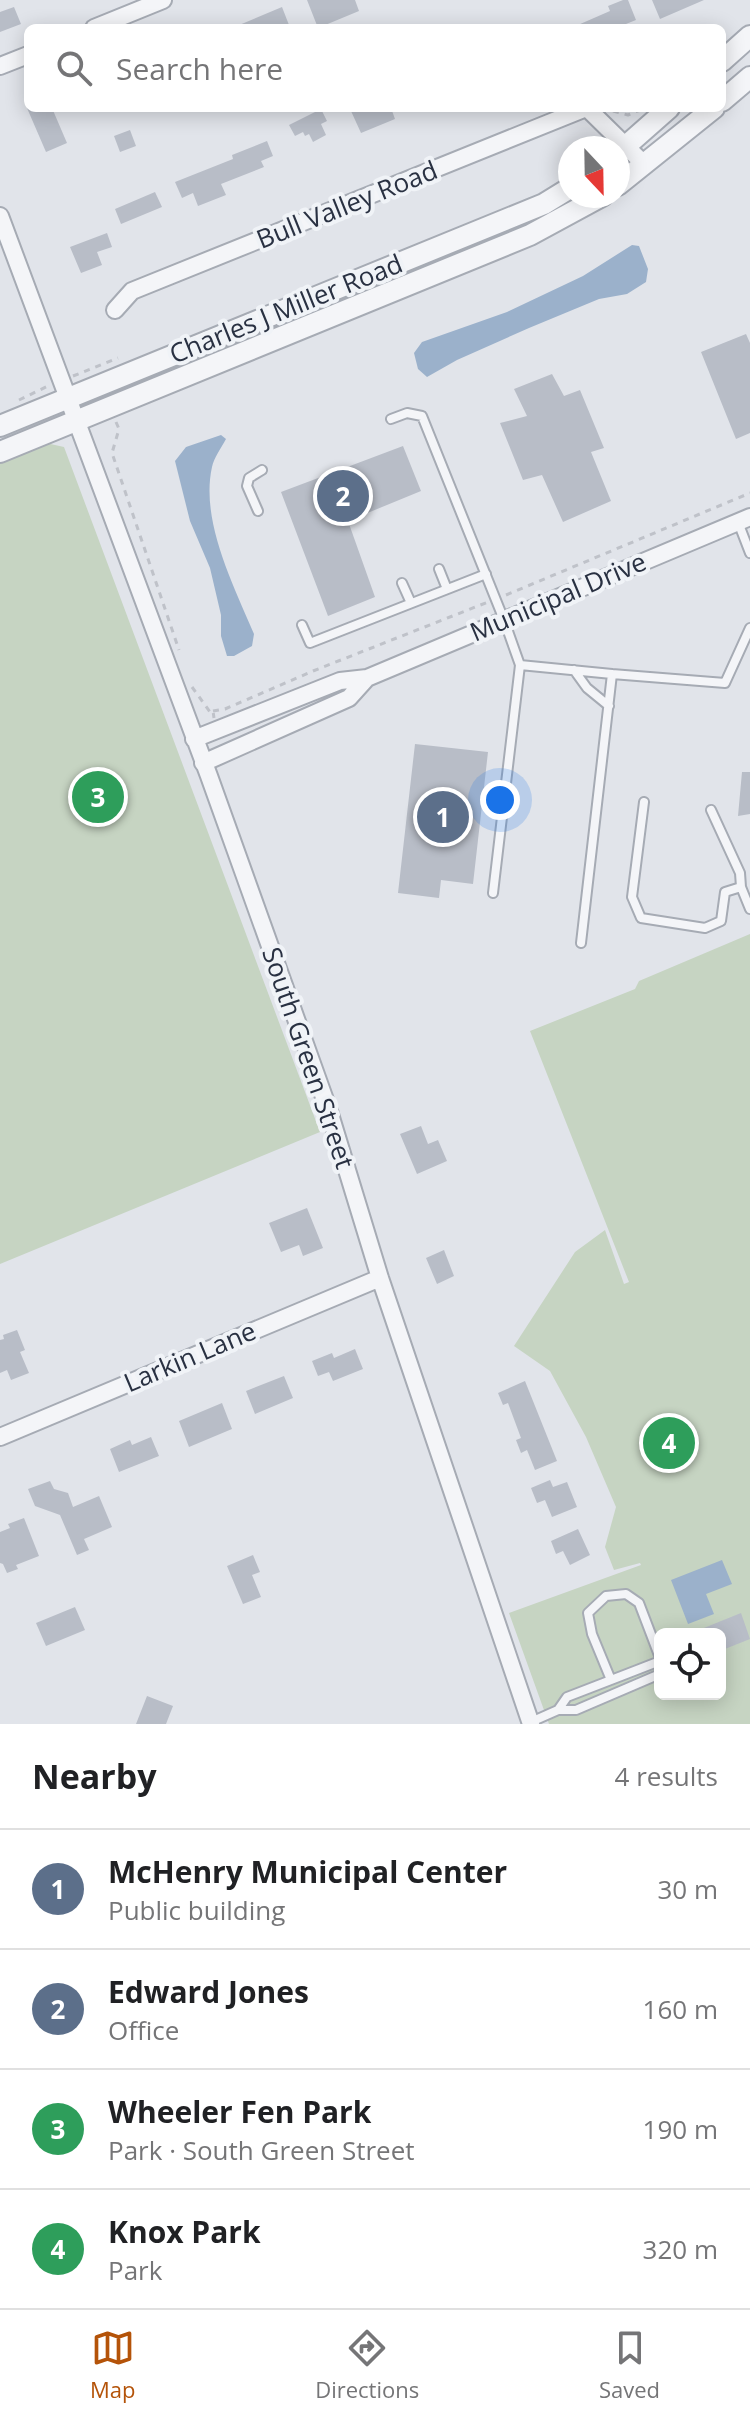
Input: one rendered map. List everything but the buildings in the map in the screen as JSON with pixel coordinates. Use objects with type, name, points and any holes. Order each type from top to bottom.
[{"type":"street","points":[[104,24],[163,0]]},
{"type":"street","points":[[726,57],[750,36]]},
{"type":"street","points":[[0,66],[24,57]]},
{"type":"street","points":[[726,98],[749,79]]},
{"type":"street","name":"Bull Valley Road","points":[[115,310],[132,291],[577,112]]},
{"type":"street","name":"Bull Valley Road","points":[[590,112],[610,136]]},
{"type":"street","points":[[630,143],[665,112]]},
{"type":"street","points":[[630,176],[709,112]]},
{"type":"street","name":"Bull Valley Road","points":[[630,155],[645,165]]},
{"type":"street","name":"Charles J Miller Road","points":[[0,426],[67,399],[96,376],[544,204],[558,195]]},
{"type":"street","points":[[0,452],[530,235],[580,208]]},
{"type":"street","name":"South Green Street","points":[[0,216],[329,1111],[380,1278],[530,1723]]},
{"type":"street","name":"Municipal Drive","points":[[194,739],[340,681],[367,678],[744,520]]},
{"type":"street","name":"Municipal Drive","points":[[203,763],[349,698],[367,678]]},
{"type":"street","name":"Larkin Lane","points":[[0,1437],[380,1278]]},
{"type":"lane","points":[[391,419],[407,413],[422,416],[520,665],[493,893]]},
{"type":"lane","points":[[258,511],[247,486],[249,478],[262,470]]},
{"type":"lane","points":[[744,520],[750,553]]},
{"type":"lane","points":[[439,569],[447,589]]},
{"type":"lane","points":[[302,625],[310,643],[486,574]]},
{"type":"lane","points":[[402,583],[411,603]]},
{"type":"lane","points":[[520,665],[725,683],[750,628]]},
{"type":"lane","points":[[574,670],[587,688],[609,706]]},
{"type":"lane","points":[[581,943],[612,674]]},
{"type":"lane","points":[[644,802],[632,897],[641,918],[705,928],[721,921],[725,892],[741,887]]},
{"type":"lane","points":[[711,810],[740,873],[741,887],[750,909]]},
{"type":"lane","points":[[611,1680],[592,1634],[588,1613],[606,1596],[626,1594],[639,1603],[654,1643]]},
{"type":"lane","points":[[558,1710],[567,1697],[654,1662]]},
{"type":"lane","points":[[530,1723],[558,1710],[576,1710],[654,1677]]},
{"type":"path","points":[[109,408],[119,429],[112,453],[182,658]]},
{"type":"path","points":[[192,687],[210,712],[225,709],[750,493]]},
{"type":"green space","points":[[46,443],[64,447],[320,1132],[0,1264],[0,463]]},
{"type":"green space","points":[[750,934],[750,1724],[549,1724],[509,1613],[641,1565],[614,1570],[605,1547],[616,1507],[586,1437],[550,1371],[514,1346],[575,1252],[605,1230],[624,1284],[629,1282],[530,1031],[635,989],[639,981]]},
{"type":"water","points":[[632,245],[639,246],[648,269],[646,282],[627,294],[599,299],[529,328],[427,377],[418,369],[414,353],[422,342],[507,312],[583,276]]},
{"type":"water","points":[[221,435],[226,439],[212,467],[211,509],[221,553],[254,634],[252,646],[234,656],[227,656],[210,568],[190,521],[175,461],[186,447]]},
{"type":"water","points":[[722,1560],[732,1584],[706,1594],[714,1614],[688,1624],[671,1580]]},
{"type":"place","name":"Edward Jones","points":[[343,496]]},
{"type":"place","name":"Wheeler Fen Park","points":[[98,797]]},
{"type":"place","name":"McHenry Municipal Center","points":[[443,817]]},
{"type":"place","name":"Knox Park","points":[[669,1443]]}]
